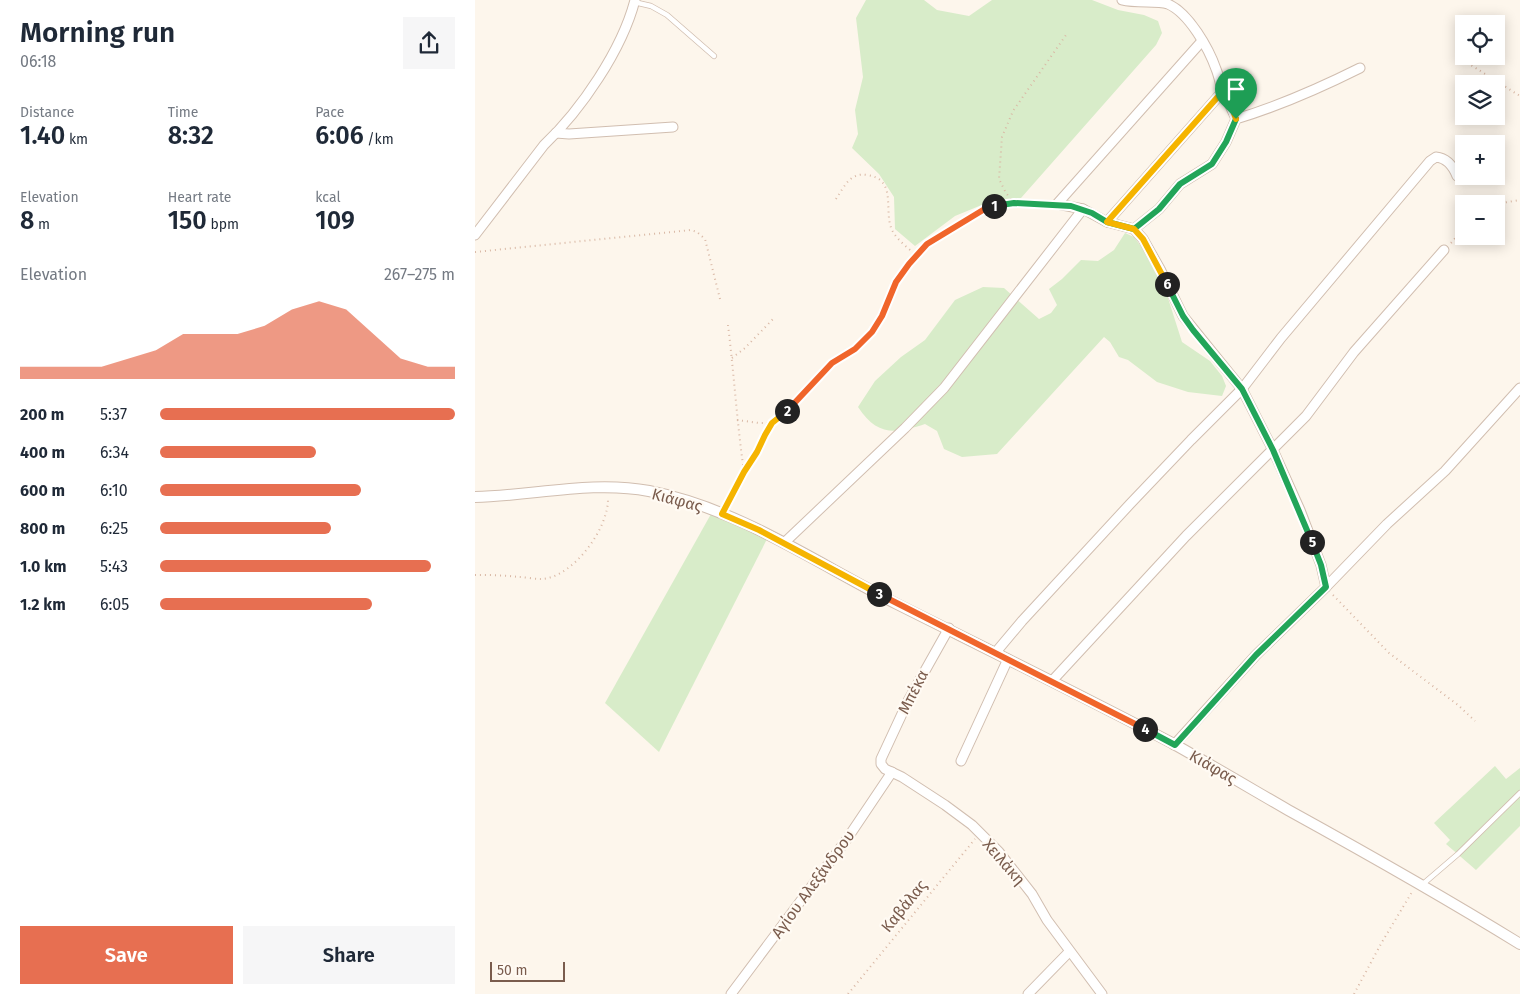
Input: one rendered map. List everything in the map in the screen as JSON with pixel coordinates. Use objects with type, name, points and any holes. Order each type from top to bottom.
[{"type":"street","points":[[1123,0],[1168,4],[1192,24],[1216,68],[1223,91],[1230,102],[1236,119],[1226,142],[1212,164],[1180,184],[1159,209],[1134,229]]},
{"type":"street","points":[[475,234],[544,145],[589,93],[627,25],[635,1]]},
{"type":"street","points":[[1057,204],[1202,41]]},
{"type":"street","points":[[1236,119],[1320,87],[1360,68]]},
{"type":"street","points":[[1107,222],[1223,91]]},
{"type":"street","points":[[556,133],[569,134],[673,127]]},
{"type":"street","points":[[996,652],[1022,621],[1124,511],[1242,389],[1281,338],[1429,162],[1435,157],[1443,158],[1455,171]]},
{"type":"street","points":[[1057,204],[1083,209],[1107,222],[1134,229],[1143,239],[1183,316],[1242,389],[1273,450],[1300,510],[1318,556],[1326,587]]},
{"type":"street","points":[[785,543],[944,388],[1083,209]]},
{"type":"street","points":[[1052,681],[1186,536],[1306,416],[1354,352],[1444,250]]},
{"type":"street","points":[[1175,745],[1256,655],[1387,524],[1445,472],[1520,388]]},
{"type":"street","name":"Κιάφας","points":[[475,497],[608,488],[649,491],[722,514],[785,543],[898,604],[949,628],[1175,745],[1420,883],[1520,944]]},
{"type":"street","name":"Μπέκα","points":[[881,758],[908,700],[949,628]]},
{"type":"street","points":[[961,761],[1008,659]]},
{"type":"street","name":"Χειλάκη","points":[[881,758],[882,767],[925,791],[972,825],[999,852],[1032,894],[1069,952],[1102,994]]},
{"type":"street","name":"Αγίου Αλεξάνδρου","points":[[731,994],[847,839],[892,772]]},
{"type":"street","points":[[1028,994],[1069,952]]},
{"type":"lane","points":[[635,1],[667,14],[713,56]]},
{"type":"lane","points":[[1420,883],[1458,854],[1520,793]]},
{"type":"path","points":[[1014,203],[1006,193],[999,178],[1002,137],[1013,111],[1065,35]]},
{"type":"path","points":[[1471,65],[1520,96]]},
{"type":"path","points":[[836,199],[850,178],[868,175],[878,179],[884,184],[888,195],[890,225],[893,233],[917,256]]},
{"type":"path","points":[[1505,202],[1520,200]]},
{"type":"path","points":[[722,514],[772,423],[791,408],[832,363],[855,349],[872,332],[882,316],[896,282],[927,244],[983,210],[996,205],[1014,203],[1057,204]]},
{"type":"path","points":[[475,252],[691,230],[697,232],[705,239],[721,299]]},
{"type":"path","points":[[1444,250],[1455,238]]},
{"type":"path","points":[[732,358],[745,348],[775,317]]},
{"type":"path","points":[[728,325],[744,472]]},
{"type":"path","points":[[737,420],[772,423]]},
{"type":"path","points":[[475,575],[543,579],[557,574],[580,559],[598,534],[609,508],[608,488]]},
{"type":"path","points":[[1326,587],[1389,653],[1458,705],[1475,721]]},
{"type":"path","name":"Καβάλας","points":[[848,994],[979,833]]},
{"type":"path","points":[[1353,994],[1382,942],[1420,883]]},
{"type":"green space","points":[[866,0],[924,0],[937,10],[969,16],[992,0],[1092,0],[1118,10],[1144,15],[1158,21],[1162,33],[1156,45],[1021,198],[989,202],[955,216],[915,246],[895,229],[894,197],[879,174],[852,148],[858,134],[855,110],[863,77],[856,18]]},
{"type":"green space","points":[[1125,233],[1134,237],[1149,257],[1167,295],[1182,342],[1210,361],[1222,376],[1226,386],[1222,396],[1188,392],[1157,382],[1128,360],[1119,357],[1110,342],[1104,337],[997,454],[962,457],[944,449],[937,431],[925,424],[905,430],[887,430],[872,423],[858,407],[875,381],[901,357],[925,340],[955,300],[983,287],[1004,288],[1039,319],[1051,313],[1057,305],[1049,289],[1081,260],[1098,261],[1114,250]]},
{"type":"green space","points":[[711,514],[767,539],[659,752],[605,703]]},
{"type":"green space","points":[[1495,766],[1506,779],[1520,768],[1520,826],[1476,870],[1446,844],[1450,840],[1434,823]]},
{"type":"route","points":[[1236,119],[1226,142],[1212,164],[1180,184],[1159,209],[1134,229],[1107,222],[1092,213],[1071,206],[1014,203],[996,205],[983,210],[927,244],[896,282],[882,316],[872,332],[855,349],[832,363],[791,408],[772,423],[722,514],[730,516],[785,543],[898,604],[949,628],[1175,745],[1256,655],[1326,587],[1321,565],[1300,510],[1273,450],[1242,389],[1183,316],[1143,239],[1134,229],[1122,225],[1107,222],[1223,91],[1230,102],[1236,119]]}]
